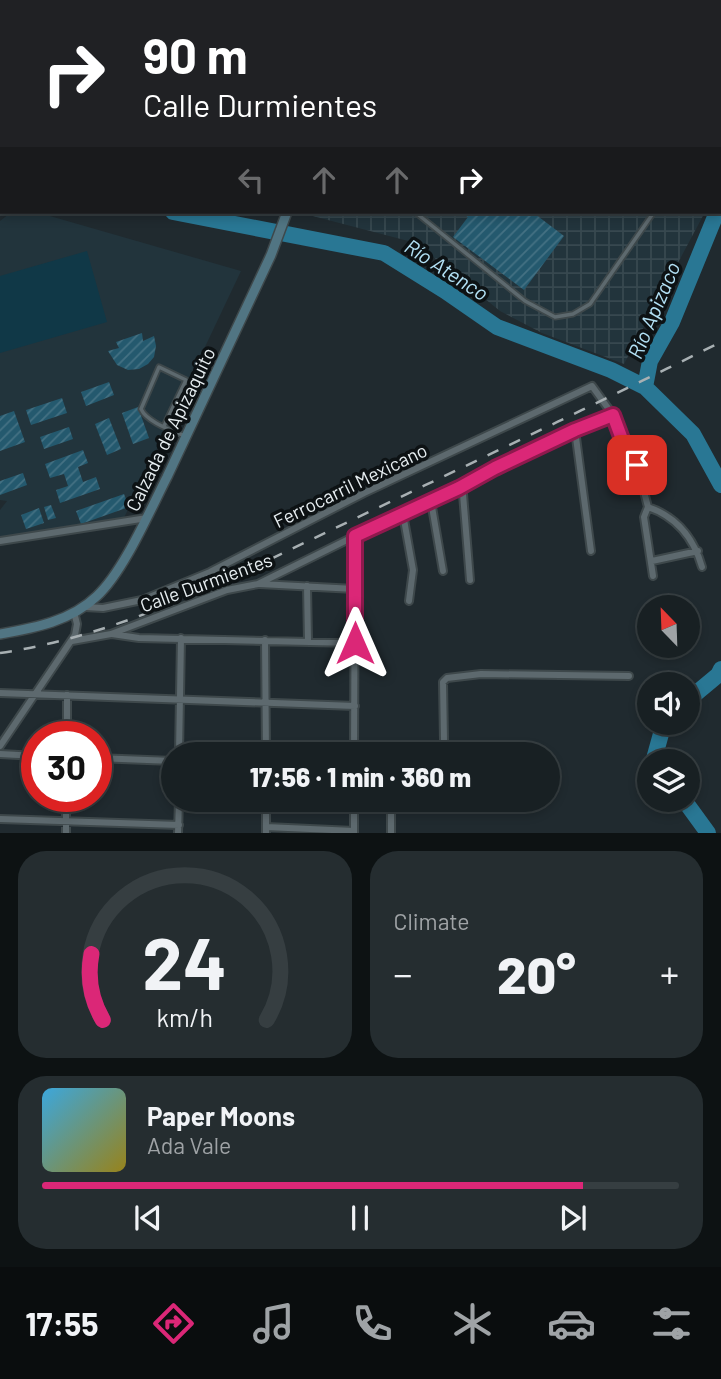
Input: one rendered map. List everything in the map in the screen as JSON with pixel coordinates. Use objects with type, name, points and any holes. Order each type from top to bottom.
[{"type":"main road","name":"Calzada de Apizaquito","points":[[0,634],[40,626],[74,612],[105,587],[147,518],[271,255],[286,214]]},
{"type":"street","name":"Ferrocarril Mexicano","points":[[83,607],[103,608],[142,600],[210,572],[364,493],[592,386],[613,415]]},
{"type":"street","name":"Calle Durmientes","points":[[72,641],[111,634],[227,590],[258,584],[459,488],[495,468],[613,415]]},
{"type":"street","points":[[613,415],[623,442],[637,465],[648,507],[644,517],[653,576]]},
{"type":"street","points":[[575,430],[591,551]]},
{"type":"street","points":[[459,488],[463,494],[470,580]]},
{"type":"street","points":[[431,501],[443,571]]},
{"type":"street","points":[[648,507],[672,518],[698,551],[702,568]]},
{"type":"street","points":[[403,514],[413,570],[409,601]]},
{"type":"street","points":[[0,541],[147,518]]},
{"type":"street","points":[[354,742],[355,536]]},
{"type":"street","points":[[652,561],[698,551]]},
{"type":"street","points":[[258,584],[355,589]]},
{"type":"street","points":[[307,586],[308,641]]},
{"type":"street","points":[[0,746],[72,641],[77,624],[74,612]]},
{"type":"street","points":[[111,634],[139,638],[355,643]]},
{"type":"street","points":[[179,742],[181,638]]},
{"type":"street","points":[[265,640],[265,742]]},
{"type":"street","points":[[443,742],[443,682],[447,678],[481,674],[629,676]]},
{"type":"street","points":[[0,693],[355,706]]},
{"type":"street","points":[[67,695],[67,721]]},
{"type":"street","points":[[0,754],[21,755]]},
{"type":"street","points":[[112,759],[161,761]]},
{"type":"street","points":[[66,812],[66,833]]},
{"type":"street","points":[[266,812],[266,830],[355,832],[354,812]]},
{"type":"street","points":[[391,812],[391,833]]},
{"type":"street","points":[[0,819],[66,820],[178,829]]},
{"type":"lane","points":[[417,214],[525,301],[555,317],[573,314],[590,304],[653,214]]},
{"type":"lane","points":[[164,426],[186,380],[159,367],[141,409],[146,416],[164,426],[186,436]]},
{"type":"shaded area","points":[[9,214],[43,214],[241,271],[123,520],[0,537],[0,510],[7,501],[0,500],[0,221]]},
{"type":"shaded area","points":[[305,214],[704,214],[624,364],[542,333],[500,311],[416,243]]},
{"type":"shaded area","points":[[87,251],[107,322],[0,353],[0,276]]},
{"type":"building","points":[[463,214],[535,214],[564,236],[524,290],[453,237],[468,217]]},
{"type":"building","points":[[142,333],[143,341],[154,336],[154,357],[139,369],[128,370],[117,365],[108,351],[119,348],[116,342]]},
{"type":"building","points":[[109,382],[114,395],[86,406],[81,392]]},
{"type":"building","points":[[62,398],[67,413],[31,425],[26,410]]},
{"type":"building","points":[[138,407],[149,438],[133,444],[122,413]]},
{"type":"building","points":[[14,411],[25,442],[0,451],[0,416]]},
{"type":"building","points":[[109,418],[121,449],[107,455],[95,424]]},
{"type":"building","points":[[69,427],[73,439],[44,449],[40,437]]},
{"type":"building","points":[[83,450],[88,463],[78,467],[83,482],[96,477],[100,489],[60,503],[56,490],[68,486],[64,474],[50,478],[45,464]]},
{"type":"building","points":[[23,473],[27,485],[0,495],[0,481]]},
{"type":"building","points":[[124,494],[129,507],[81,524],[76,511]]},
{"type":"building","points":[[51,505],[56,518],[48,520],[44,507]]},
{"type":"building","points":[[39,508],[44,523],[26,529],[21,515]]},
{"type":"waterway","name":"Río Atenco","points":[[183,214],[384,253],[497,327],[611,370],[645,387],[693,434],[721,485]]},
{"type":"waterway","name":"Río Apizaco","points":[[645,387],[650,361],[672,322],[716,214]]},
{"type":"waterway","name":"Río Apizaco","points":[[700,690],[718,675],[721,669]]},
{"type":"waterway","name":"Río Apizaco","points":[[657,749],[661,735]]},
{"type":"waterway","name":"Río Apizaco","points":[[693,812],[708,833]]},
{"type":"railway","points":[[0,653],[91,632],[180,600],[721,342]]},
{"type":"route","points":[[355,643],[355,536],[575,430],[613,415],[623,442],[637,465]]}]
